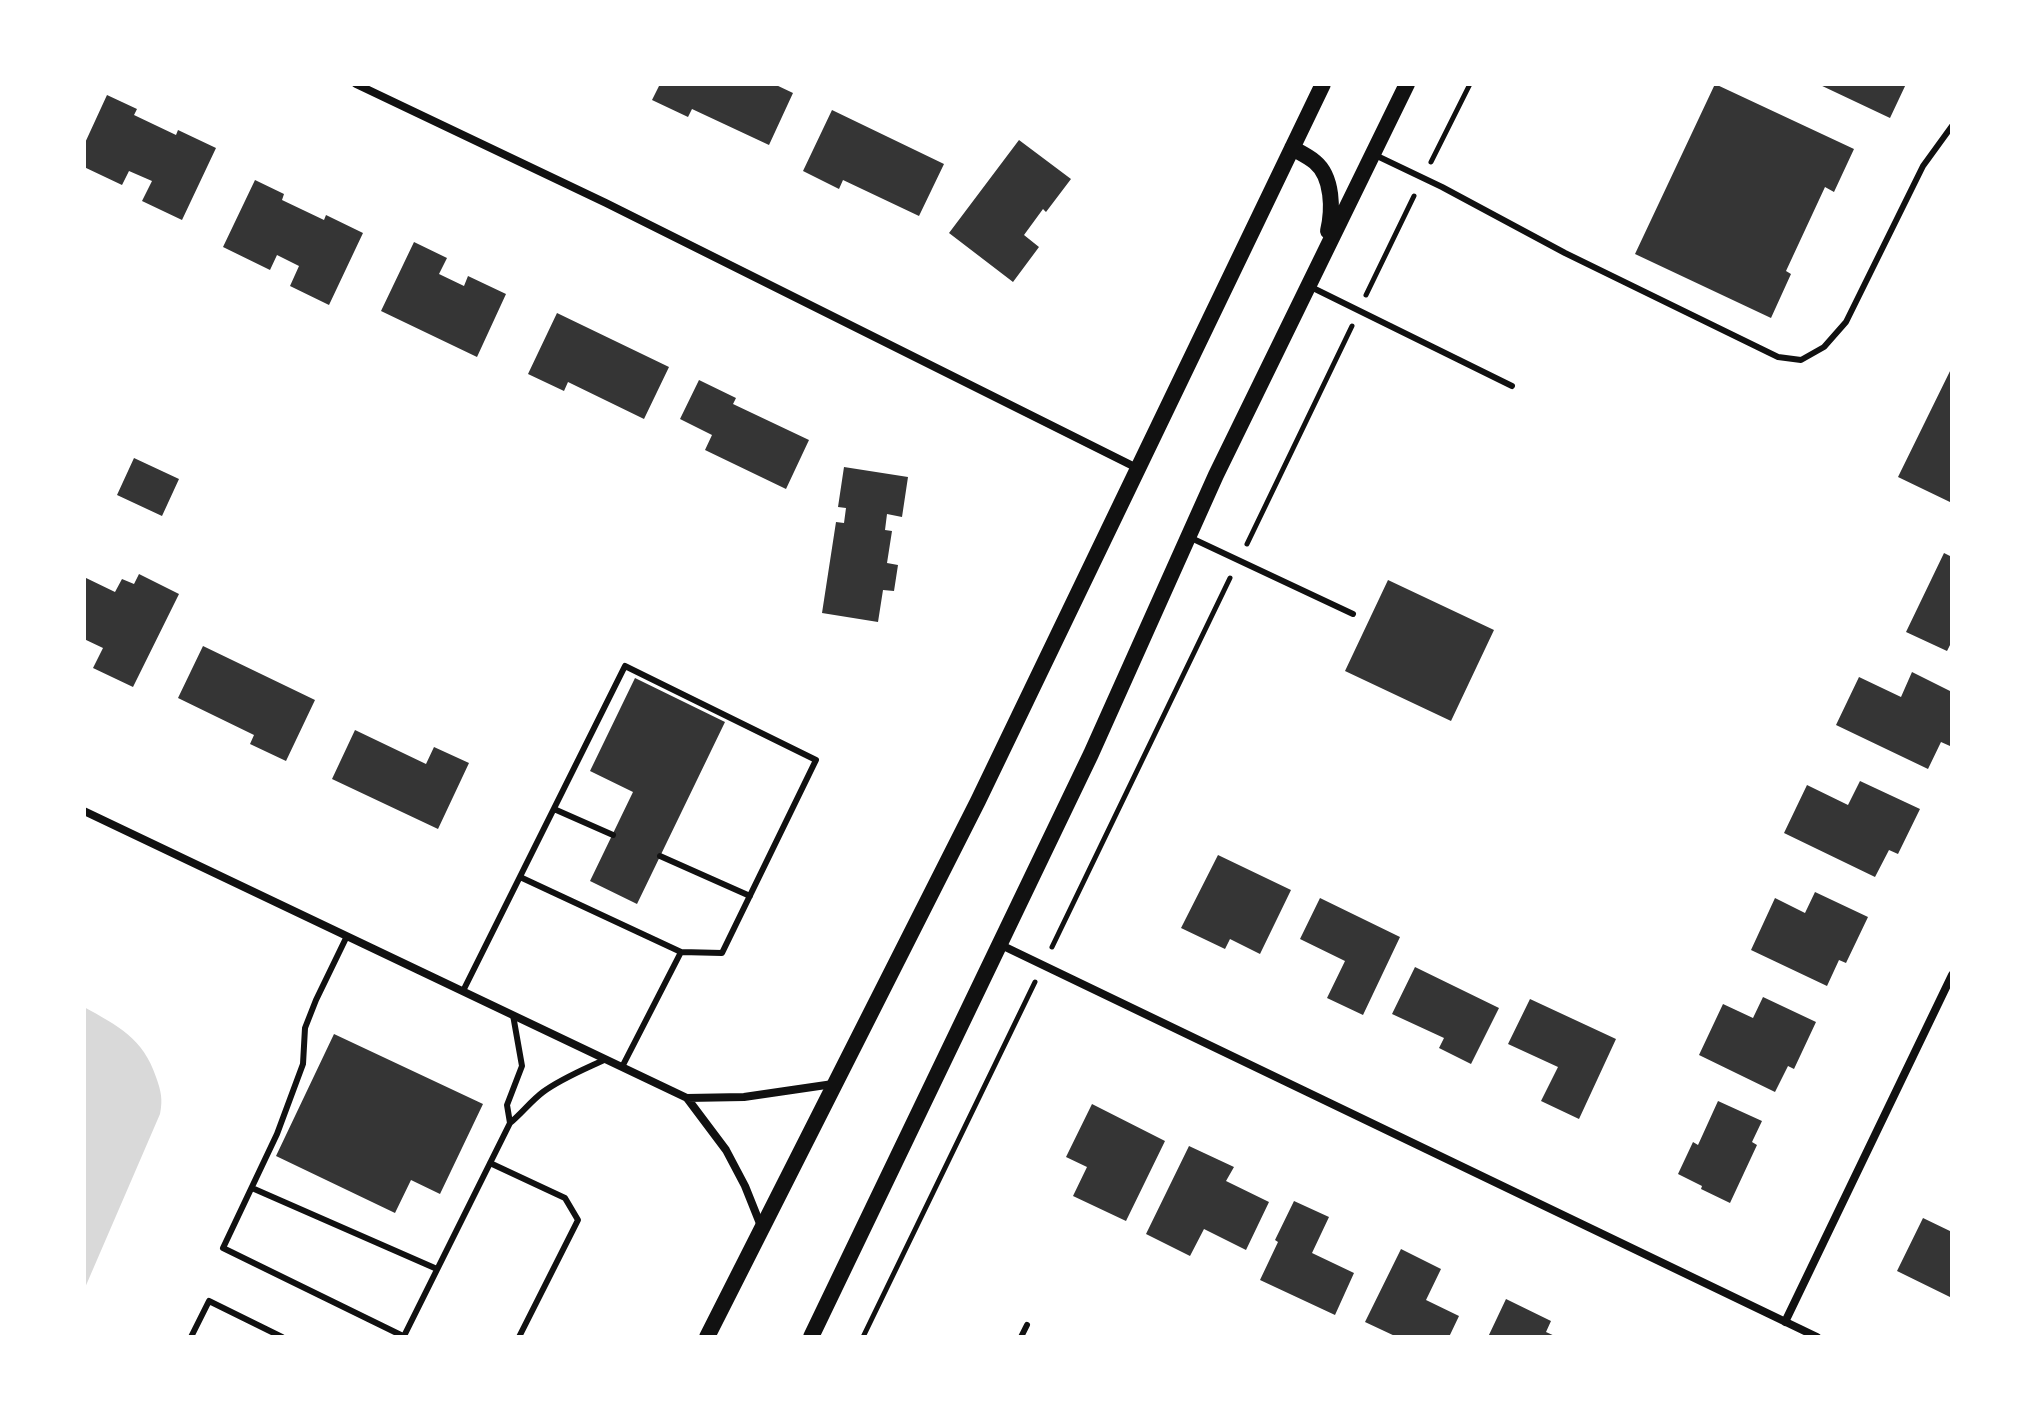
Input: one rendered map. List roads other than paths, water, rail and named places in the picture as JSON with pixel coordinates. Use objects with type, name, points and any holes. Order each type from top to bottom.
[{"type":"main road","points":[[707,1337],[978,801],[1323,84]]},
{"type":"main road","points":[[811,1337],[1091,754],[1189,536],[1308,285],[1407,84]]},
{"type":"main road","points":[[1292,148],[1317,163],[1329,184],[1331,218],[1324,252]]},
{"type":"street","points":[[356,84],[606,203],[1137,468]]},
{"type":"street","points":[[84,811],[687,1098],[744,1097],[837,1083]]},
{"type":"street","points":[[999,944],[1817,1337]]},
{"type":"street","points":[[1785,1322],[1952,975]]},
{"type":"street","points":[[687,1098],[726,1150],[761,1226]]},
{"type":"lane","points":[[1372,154],[1778,357],[1801,360],[1824,347],[1846,322],[1923,166],[1952,126]]},
{"type":"lane","points":[[1308,285],[1512,386]]},
{"type":"lane","points":[[1189,536],[1353,614]]},
{"type":"lane","points":[[463,991],[625,666],[816,760],[722,953],[681,952],[520,877]]},
{"type":"lane","points":[[554,809],[613,835]]},
{"type":"lane","points":[[660,856],[750,896]]},
{"type":"lane","points":[[347,936],[305,1028],[303,1064],[298,1079],[223,1248],[405,1337],[510,1123],[526,1111],[539,1094],[606,1059]]},
{"type":"lane","points":[[622,1067],[681,952]]},
{"type":"lane","points":[[510,1123],[507,1105],[522,1066],[513,1015]]},
{"type":"lane","points":[[490,1163],[565,1198],[578,1220],[519,1337]]},
{"type":"lane","points":[[252,1188],[437,1269]]},
{"type":"lane","points":[[191,1337],[209,1301],[282,1337]]},
{"type":"lane","points":[[1021,1337],[1027,1325]]}]
